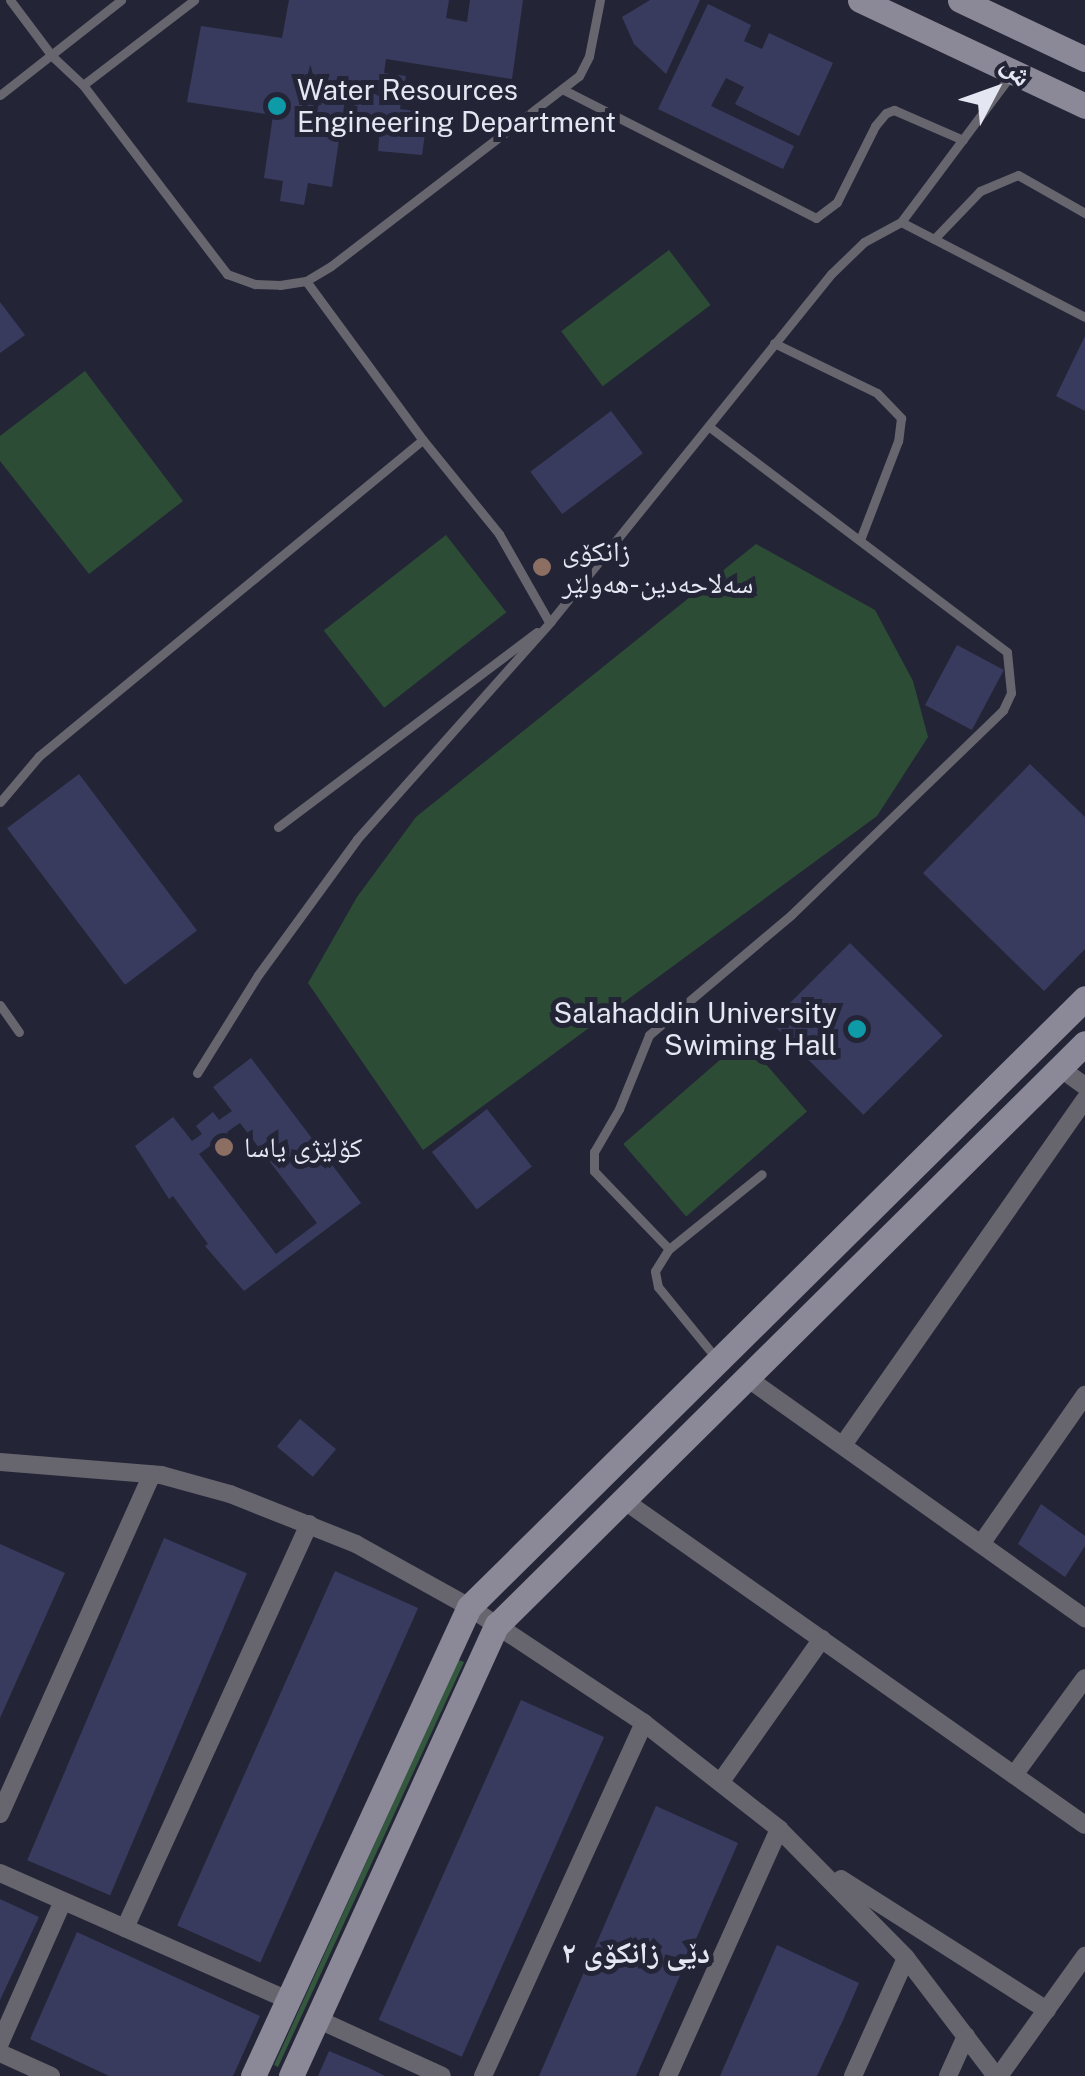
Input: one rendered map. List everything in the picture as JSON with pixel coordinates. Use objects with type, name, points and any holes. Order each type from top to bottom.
[{"type":"street","points":[[860,0],[1085,106]]},
{"type":"street","points":[[962,0],[1084,53]]},
{"type":"street","points":[[253,2076],[468,1607],[1085,998]]},
{"type":"street","points":[[290,2076],[497,1625],[1085,1043]]},
{"type":"street","points":[[1060,1068],[1085,1086]]},
{"type":"street","points":[[842,1445],[1085,1098]]},
{"type":"street","points":[[932,1149],[953,1174]]},
{"type":"street","points":[[747,1378],[1085,1618]]},
{"type":"street","points":[[981,1544],[1085,1395]]},
{"type":"street","points":[[0,1462],[152,1474],[230,1494],[309,1524],[404,1569],[468,1607],[644,1723],[722,1780],[778,1829],[906,1958],[998,2076],[1085,1956]]},
{"type":"street","points":[[0,1814],[152,1474]]},
{"type":"street","points":[[622,1499],[1085,1825]]},
{"type":"street","points":[[126,1928],[309,1524]]},
{"type":"street","points":[[722,1780],[822,1640]]},
{"type":"street","points":[[1014,1775],[1085,1678]]},
{"type":"street","points":[[483,2076],[644,1723]]},
{"type":"street","points":[[668,2076],[778,1829]]},
{"type":"street","points":[[810,1859],[1047,2010]]},
{"type":"street","points":[[0,1873],[288,2000]]},
{"type":"street","points":[[0,2043],[63,1901]]},
{"type":"street","points":[[852,2076],[906,1958]]},
{"type":"street","points":[[316,2019],[442,2076]]},
{"type":"street","points":[[948,2076],[966,2036]]},
{"type":"street","points":[[0,2053],[51,2076]]},
{"type":"lane","points":[[10,0],[52,56],[83,85],[227,274],[255,284],[306,281],[579,76],[589,56],[600,0]]},
{"type":"lane","points":[[0,95],[121,0]]},
{"type":"lane","points":[[83,85],[194,0]]},
{"type":"lane","points":[[198,1072],[258,975],[357,838],[551,621],[774,343],[864,242],[901,222],[1013,72]]},
{"type":"lane","points":[[562,89],[816,218],[837,202],[875,126],[886,113],[894,110],[964,140]]},
{"type":"lane","points":[[934,239],[980,191],[1018,175],[1085,213]]},
{"type":"lane","points":[[901,222],[1085,317]]},
{"type":"lane","points":[[306,281],[423,440],[499,534],[551,621]]},
{"type":"lane","points":[[774,343],[877,393],[900,418],[898,442],[860,540]]},
{"type":"lane","points":[[670,1249],[594,1171],[594,1152],[618,1109],[649,1035],[791,915],[1003,710],[1011,693],[1007,652],[710,427]]},
{"type":"lane","points":[[0,802],[39,756],[423,440]]},
{"type":"lane","points":[[278,827],[551,621]]},
{"type":"lane","points":[[0,1004],[19,1032]]},
{"type":"lane","points":[[718,1360],[658,1287],[655,1271],[670,1249],[762,1174]]},
{"type":"green space","points":[[669,250],[711,305],[603,386],[561,331]]},
{"type":"green space","points":[[85,371],[183,501],[89,574],[0,461],[0,436]]},
{"type":"green space","points":[[446,535],[506,612],[384,708],[324,630]]},
{"type":"green space","points":[[756,544],[875,610],[913,681],[928,737],[877,816],[423,1150],[308,983],[357,897],[416,817]]},
{"type":"green space","points":[[744,1039],[807,1111],[686,1216],[623,1144]]},
{"type":"green space","points":[[458,1660],[464,1662],[278,2067],[274,2065]]},
{"type":"building","name":"Water Resources Engineering Department","points":[[289,0],[449,0],[446,18],[467,22],[470,0],[523,0],[512,79],[386,59],[384,73],[406,76],[400,109],[428,113],[422,155],[378,151],[380,127],[352,123],[355,102],[345,100],[332,187],[308,183],[304,205],[280,201],[283,181],[264,178],[273,115],[187,102],[201,26],[282,38]]},
{"type":"building","points":[[650,0],[700,0],[666,74],[634,44],[622,17]]},
{"type":"building","points":[[708,4],[751,25],[744,41],[762,49],[769,33],[833,63],[799,136],[735,104],[744,87],[726,78],[711,106],[794,146],[783,169],[658,109]]},
{"type":"building","points":[[0,302],[25,335],[0,353]]},
{"type":"building","points":[[1085,336],[1085,411],[1056,396]]},
{"type":"building","points":[[611,411],[643,453],[562,514],[530,472]]},
{"type":"building","points":[[957,645],[1004,670],[972,730],[925,705]]},
{"type":"building","points":[[1030,764],[1085,817],[1085,949],[1044,991],[923,873]]},
{"type":"building","points":[[79,774],[197,931],[125,985],[7,828]]},
{"type":"building","name":"Salahaddin University Swiming Hall","points":[[850,943],[943,1036],[863,1115],[771,1022]]},
{"type":"building","points":[[251,1058],[361,1203],[244,1291],[205,1246],[208,1244],[173,1196],[169,1199],[135,1146],[173,1117],[192,1141],[202,1134],[196,1126],[213,1112],[219,1120],[232,1111],[213,1087]],"holes":[[[240,1123],[317,1223],[276,1254],[199,1154],[210,1146],[218,1157],[236,1144],[227,1132]]]},
{"type":"building","points":[[487,1109],[532,1167],[477,1210],[432,1152]]},
{"type":"building","points":[[300,1419],[336,1449],[313,1477],[277,1447]]},
{"type":"building","points":[[1041,1504],[1085,1536],[1085,1546],[1065,1577],[1018,1544]]},
{"type":"building","points":[[164,1538],[247,1573],[110,1895],[27,1860]]},
{"type":"building","points":[[0,1544],[65,1573],[0,1718]]},
{"type":"building","points":[[335,1571],[418,1608],[260,1962],[177,1925]]},
{"type":"building","points":[[521,1700],[604,1737],[462,2057],[379,2020]]},
{"type":"building","points":[[656,1806],[738,1843],[636,2076],[539,2076]]},
{"type":"building","points":[[0,1899],[39,1917],[0,2000]]},
{"type":"building","points":[[77,1932],[260,2016],[233,2076],[109,2076],[30,2039]]},
{"type":"building","points":[[777,1945],[859,1983],[844,2018],[817,2076],[720,2076]]},
{"type":"building","points":[[329,2051],[367,2067],[385,2076],[318,2076]]},
{"type":"place","name":"Water Resources Engineering Department","points":[[277,106]]},
{"type":"place","name":"زانکۆی سەلاحەدین-هەولێر","points":[[542,567]]},
{"type":"place","name":"Salahaddin University Swiming Hall","points":[[857,1029]]},
{"type":"place","name":"کۆلێژی یاسا","points":[[224,1147]]},
{"type":"district","name":"دێی زانکۆی ٢","points":[[636,1952]]}]
